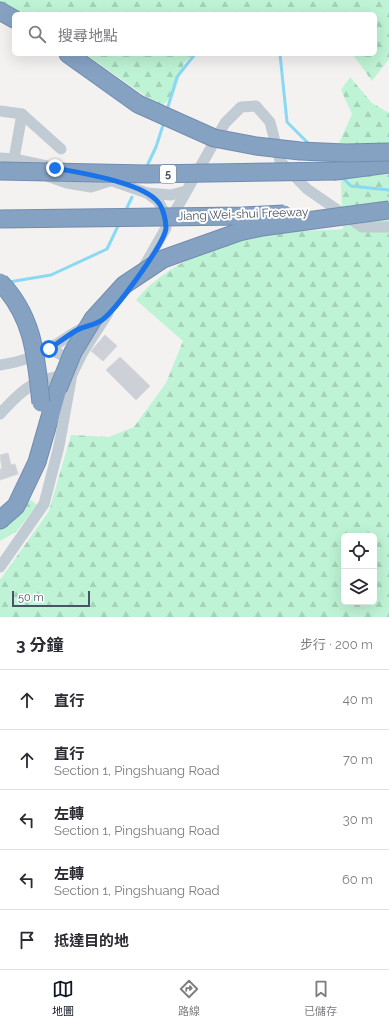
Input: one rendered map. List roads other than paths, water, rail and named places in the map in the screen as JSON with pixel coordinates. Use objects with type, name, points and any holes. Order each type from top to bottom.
[{"type":"highway","points":[[0,11],[12,18]]},
{"type":"highway","points":[[71,56],[138,104],[214,138],[249,145],[308,151],[346,153],[389,152]]},
{"type":"highway","name":"5","points":[[0,171],[147,174],[257,173],[336,170],[389,164]]},
{"type":"highway","name":"Jiang Wei-shui Freeway","points":[[0,218],[243,216],[300,213],[389,201]]},
{"type":"highway","points":[[0,520],[16,506],[34,468],[58,389],[73,352],[93,318],[124,285],[163,259],[245,231],[389,210]]},
{"type":"highway","points":[[0,282],[19,306],[27,321],[35,349],[42,403],[23,472],[11,497],[0,511]]},
{"type":"street","points":[[0,567],[44,504],[59,446],[72,374],[102,320],[134,282],[147,263],[225,123],[241,106],[256,106],[270,122],[280,161],[307,189],[362,227],[389,227]]},
{"type":"street","points":[[0,111],[22,114],[61,149]]},
{"type":"street","points":[[14,159],[22,114]]},
{"type":"street","points":[[0,158],[14,159],[113,180],[147,193],[158,201],[162,210],[166,228]]},
{"type":"street","points":[[147,193],[171,195],[186,191]]},
{"type":"street","points":[[0,365],[12,363],[49,349],[78,330],[102,320]]},
{"type":"street","points":[[49,349],[66,357],[72,374]]},
{"type":"street","points":[[0,414],[17,395],[31,384],[50,377],[72,374]]},
{"type":"waterway","points":[[167,110],[177,77],[193,56]]},
{"type":"waterway","points":[[280,56],[287,122],[310,145]]},
{"type":"waterway","points":[[146,168],[156,147],[164,122]]},
{"type":"waterway","points":[[341,176],[351,186],[389,190]]},
{"type":"waterway","points":[[125,212],[132,197]]},
{"type":"waterway","points":[[9,282],[51,275],[107,249],[119,224]]}]
